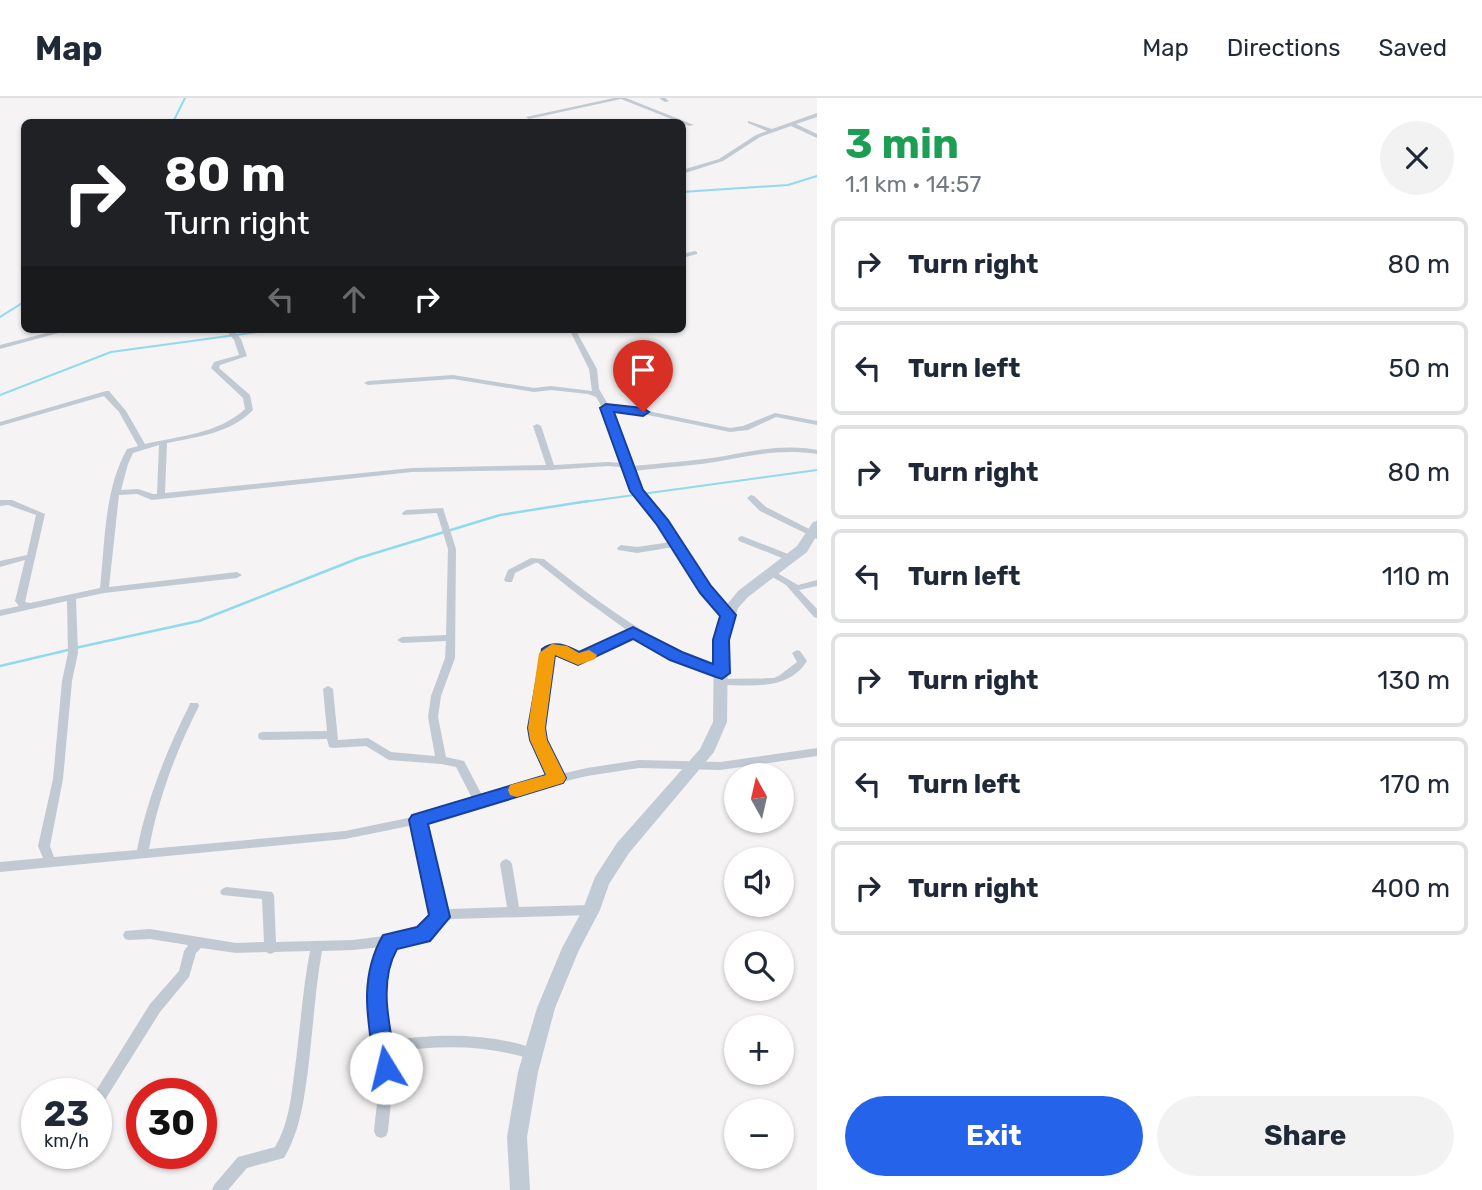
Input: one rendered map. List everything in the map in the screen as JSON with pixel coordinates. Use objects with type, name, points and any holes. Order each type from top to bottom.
[{"type":"main road","points":[[520,1190],[517,1137],[521,1104],[546,1007],[571,948],[592,910],[601,882],[623,848],[696,766],[720,722],[721,640],[728,615],[743,594],[790,558],[816,532]]},
{"type":"street","points":[[529,117],[621,98],[675,119]]},
{"type":"street","points":[[686,171],[721,160],[738,147],[772,131],[817,115]]},
{"type":"street","points":[[750,122],[772,131]]},
{"type":"street","points":[[686,123],[691,125]]},
{"type":"street","points":[[791,124],[817,136]]},
{"type":"street","points":[[686,255],[695,253]]},
{"type":"street","points":[[0,346],[54,333]]},
{"type":"street","points":[[104,590],[117,493],[130,451],[220,427],[239,420],[249,410],[247,397],[215,368],[217,363],[243,356],[237,339],[232,333]]},
{"type":"street","points":[[574,333],[595,374],[598,396],[606,408],[637,491],[728,615]]},
{"type":"street","points":[[369,383],[453,377],[534,390],[547,388],[589,392],[598,396]]},
{"type":"street","points":[[0,424],[106,393],[122,411],[142,446]]},
{"type":"street","points":[[606,408],[643,412],[730,430],[745,428],[771,416],[780,415],[817,423]]},
{"type":"street","points":[[537,426],[551,468]]},
{"type":"street","points":[[161,496],[163,442]]},
{"type":"street","points":[[117,493],[138,491],[148,497],[161,496],[412,470],[551,468],[608,464],[629,469],[740,454],[791,450],[817,452]]},
{"type":"street","points":[[751,498],[763,509],[816,532]]},
{"type":"street","points":[[0,503],[9,502],[41,514],[20,601],[28,606]]},
{"type":"street","points":[[406,513],[440,510],[452,550],[448,670],[436,696],[433,717],[441,760]]},
{"type":"street","points":[[742,539],[790,558]]},
{"type":"street","points":[[621,548],[637,550],[674,544]]},
{"type":"street","points":[[0,564],[30,557]]},
{"type":"street","points":[[509,580],[511,572],[534,560],[541,561],[633,632],[722,677],[779,679],[800,664],[802,661],[797,653]]},
{"type":"street","points":[[772,573],[790,586],[817,615]]},
{"type":"street","points":[[0,613],[104,590],[237,575]]},
{"type":"street","points":[[790,586],[797,588],[817,583]]},
{"type":"street","points":[[50,863],[44,846],[58,779],[66,681],[73,653],[71,597]]},
{"type":"street","points":[[557,778],[536,728],[547,653],[562,649],[578,659],[633,632]]},
{"type":"street","points":[[402,640],[449,638]]},
{"type":"street","points":[[328,689],[332,744],[368,742],[389,756],[460,764],[480,802]]},
{"type":"street","points":[[142,855],[148,820],[180,733],[194,706]]},
{"type":"street","points":[[263,736],[330,735]]},
{"type":"street","points":[[0,867],[345,835],[418,820],[557,778],[639,764],[737,764],[816,755]]},
{"type":"street","points":[[418,820],[440,917]]},
{"type":"street","points":[[506,864],[514,911]]},
{"type":"street","points":[[226,892],[268,895],[270,949]]},
{"type":"street","points":[[129,935],[150,934],[236,948],[317,947],[390,941],[423,935],[440,917],[451,914],[592,910]]},
{"type":"street","points":[[382,1131],[386,1068],[376,1002],[383,955],[390,941]]},
{"type":"street","points":[[111,1078],[155,1008],[185,973],[190,951],[198,943]]},
{"type":"street","points":[[219,1190],[243,1162],[279,1153],[288,1139],[303,1067],[317,947]]},
{"type":"street","points":[[384,1047],[419,1042],[473,1041],[511,1045],[533,1054]]},
{"type":"waterway","points":[[174,119],[185,98]]},
{"type":"waterway","points":[[686,192],[788,185],[817,176]]},
{"type":"waterway","points":[[0,317],[21,304]]},
{"type":"waterway","points":[[0,395],[111,352],[251,333]]},
{"type":"waterway","points":[[576,503],[817,470]]},
{"type":"waterway","points":[[75,648],[199,621],[359,558],[500,515],[588,501]]},
{"type":"waterway","points":[[0,666],[68,650]]},
{"type":"slow traffic","points":[[517,790],[557,778],[536,728],[547,653],[562,649],[576,659],[589,655]]},
{"type":"route","points":[[386,1068],[376,1002],[383,955],[390,941],[419,937],[440,917],[418,820],[557,778],[536,728],[547,653],[562,649],[578,659],[633,632],[676,656],[722,673],[721,640],[728,615],[706,590],[663,523],[637,491],[606,408],[643,412]]}]
